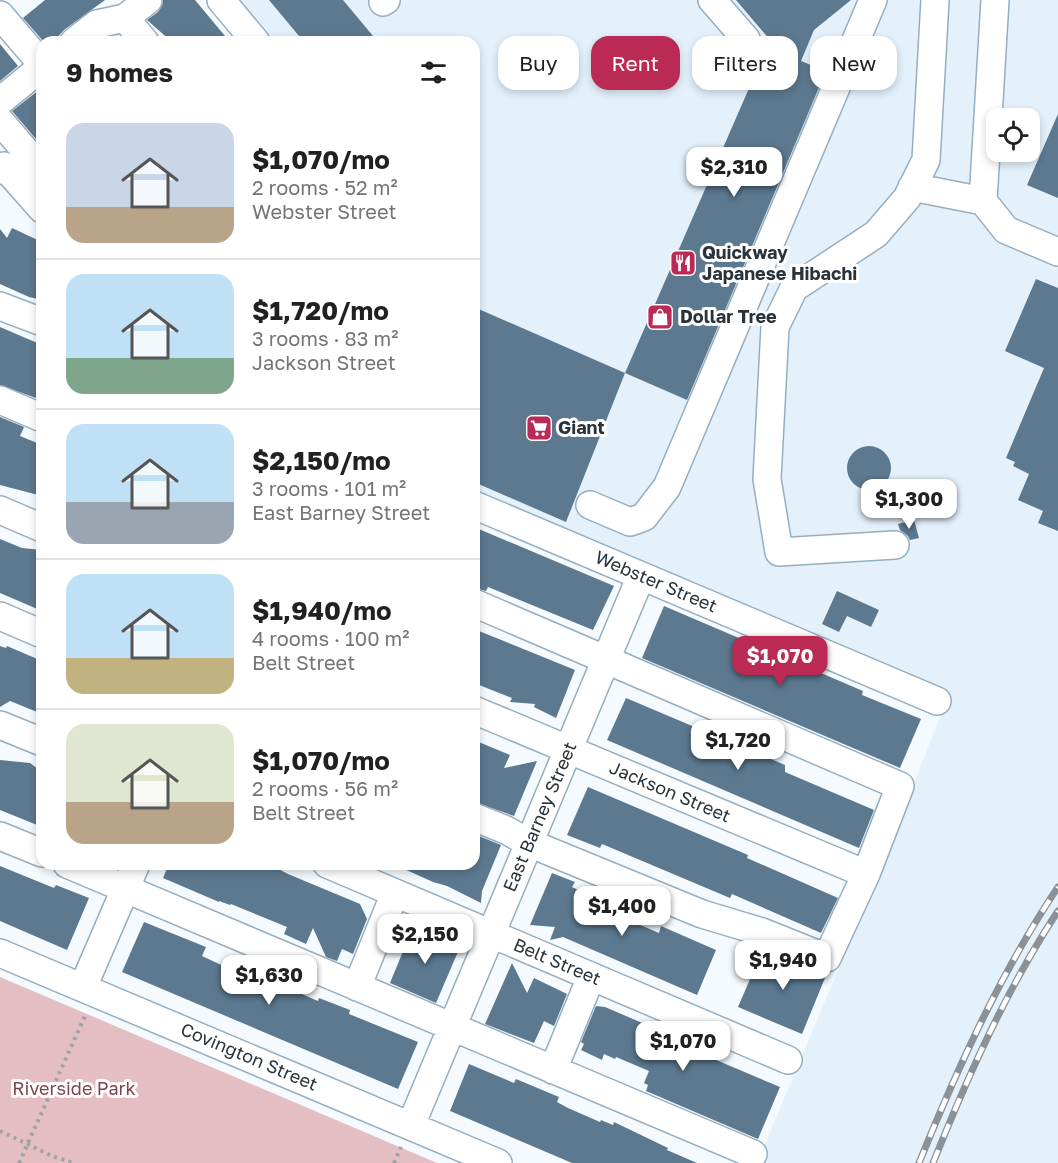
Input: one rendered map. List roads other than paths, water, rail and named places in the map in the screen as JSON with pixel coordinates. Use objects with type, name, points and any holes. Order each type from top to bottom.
[{"type":"street","points":[[82,36],[97,24],[125,18],[148,0]]},
{"type":"street","points":[[221,0],[251,36]]},
{"type":"street","points":[[712,0],[743,36]]},
{"type":"street","points":[[590,505],[630,522],[644,517],[667,487],[873,0]]},
{"type":"street","points":[[895,545],[779,552],[766,479],[775,327],[794,288],[876,234],[907,198],[926,160],[935,0]]},
{"type":"street","points":[[983,201],[995,0]]},
{"type":"street","points":[[0,15],[36,59]]},
{"type":"street","points":[[125,18],[140,36]]},
{"type":"street","points":[[0,101],[36,71]]},
{"type":"street","points":[[0,121],[36,163]]},
{"type":"street","points":[[0,170],[4,166],[36,202]]},
{"type":"street","points":[[912,187],[983,201],[1006,230],[1058,252]]},
{"type":"street","points":[[0,306],[36,320]]},
{"type":"street","points":[[0,400],[36,415]]},
{"type":"street","name":"Webster Street","points":[[480,508],[937,701]]},
{"type":"street","points":[[0,510],[36,525]]},
{"type":"street","name":"East Barney Street","points":[[411,1125],[641,576]]},
{"type":"street","points":[[480,606],[900,786],[866,874],[827,958],[762,932],[702,914],[529,843],[480,819]]},
{"type":"street","points":[[0,616],[36,631]]},
{"type":"street","name":"Jackson Street","points":[[480,713],[866,874]]},
{"type":"street","points":[[0,724],[36,739]]},
{"type":"street","points":[[0,836],[36,851]]},
{"type":"street","points":[[82,870],[753,1154]]},
{"type":"street","points":[[83,987],[133,870]]},
{"type":"street","name":"Belt Street","points":[[341,870],[788,1060]]},
{"type":"street","points":[[357,987],[395,893]]},
{"type":"street","name":"Covington Street","points":[[0,952],[498,1163]]},
{"type":"street","points":[[553,1070],[591,977]]},
{"type":"railway","points":[[919,1163],[981,1022],[1017,953],[1058,887]]},
{"type":"railway","points":[[933,1163],[989,1034],[1021,971],[1058,911]]},
{"type":"place","name":"Quickway Japanese Hibachi","points":[[683,263]]},
{"type":"place","name":"Dollar Tree","points":[[660,317]]},
{"type":"place","name":"Giant","points":[[539,428]]},
{"type":"park label","name":"Riverside Park","points":[[74,1089]]}]
